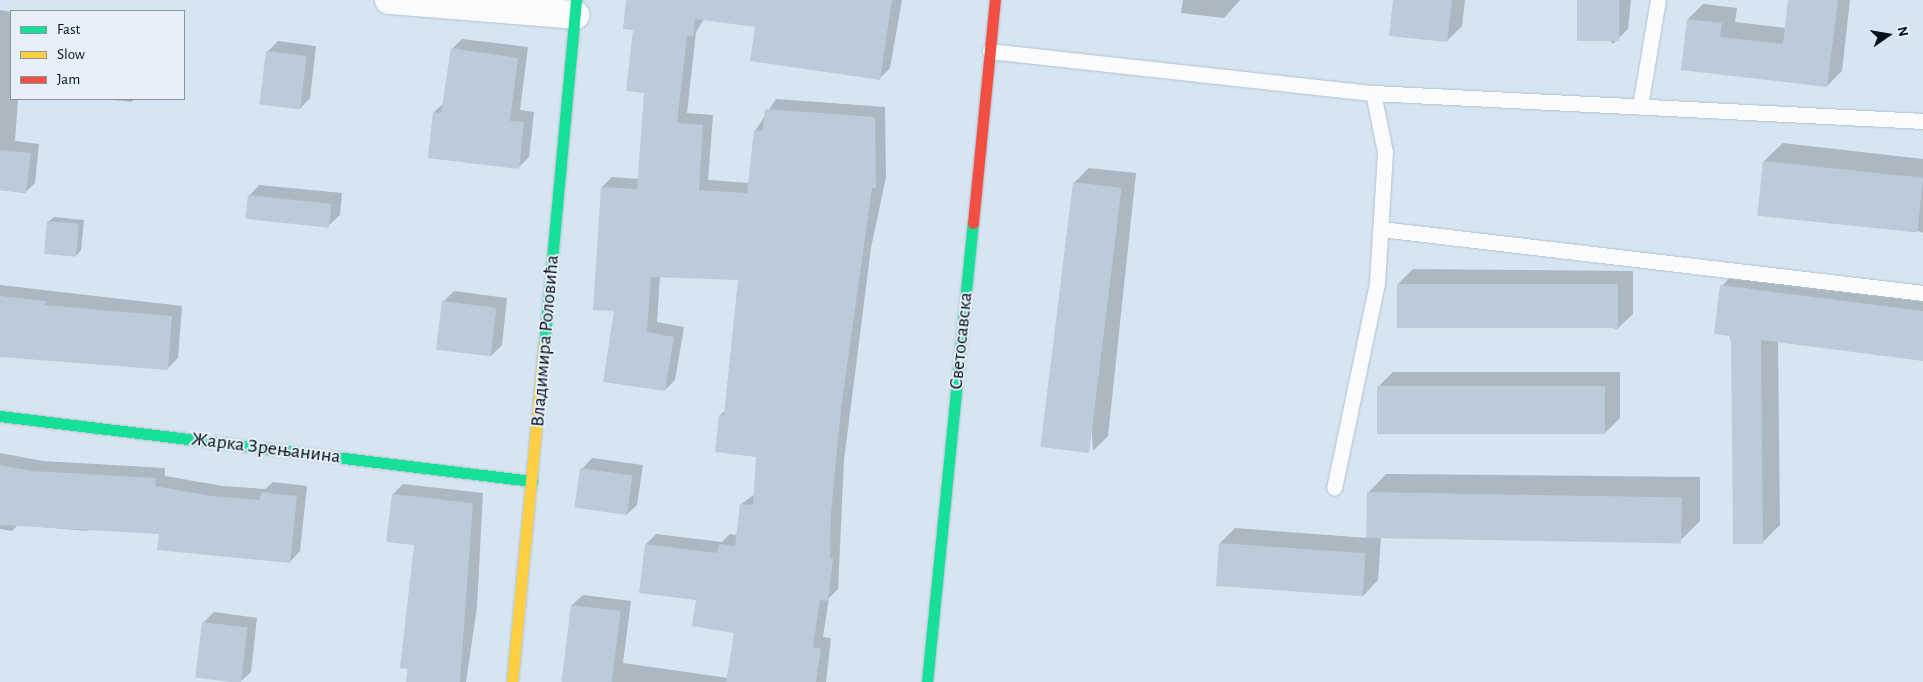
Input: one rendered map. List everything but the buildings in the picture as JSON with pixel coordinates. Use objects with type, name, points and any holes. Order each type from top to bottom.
[{"type":"street","points":[[389,0],[576,8]]},
{"type":"street","name":"Светосавска","points":[[927,682],[995,0]]},
{"type":"street","name":"Владимира Роловића","points":[[512,682],[576,8]]},
{"type":"street","name":"Жарка Зрењанина","points":[[0,416],[532,481]]},
{"type":"lane","points":[[1640,106],[1658,0]]},
{"type":"lane","points":[[990,51],[1373,93],[1923,121]]},
{"type":"lane","points":[[1334,488],[1377,283],[1385,152],[1373,93]]},
{"type":"lane","points":[[1381,229],[1923,293]]},
{"type":"traffic: fast","points":[[544,346],[576,0]]},
{"type":"traffic: fast","points":[[927,682],[973,223]]},
{"type":"traffic: fast","points":[[0,416],[532,481]]},
{"type":"traffic: slow","points":[[512,682],[544,346]]},
{"type":"traffic: jam","points":[[973,223],[995,0]]}]
